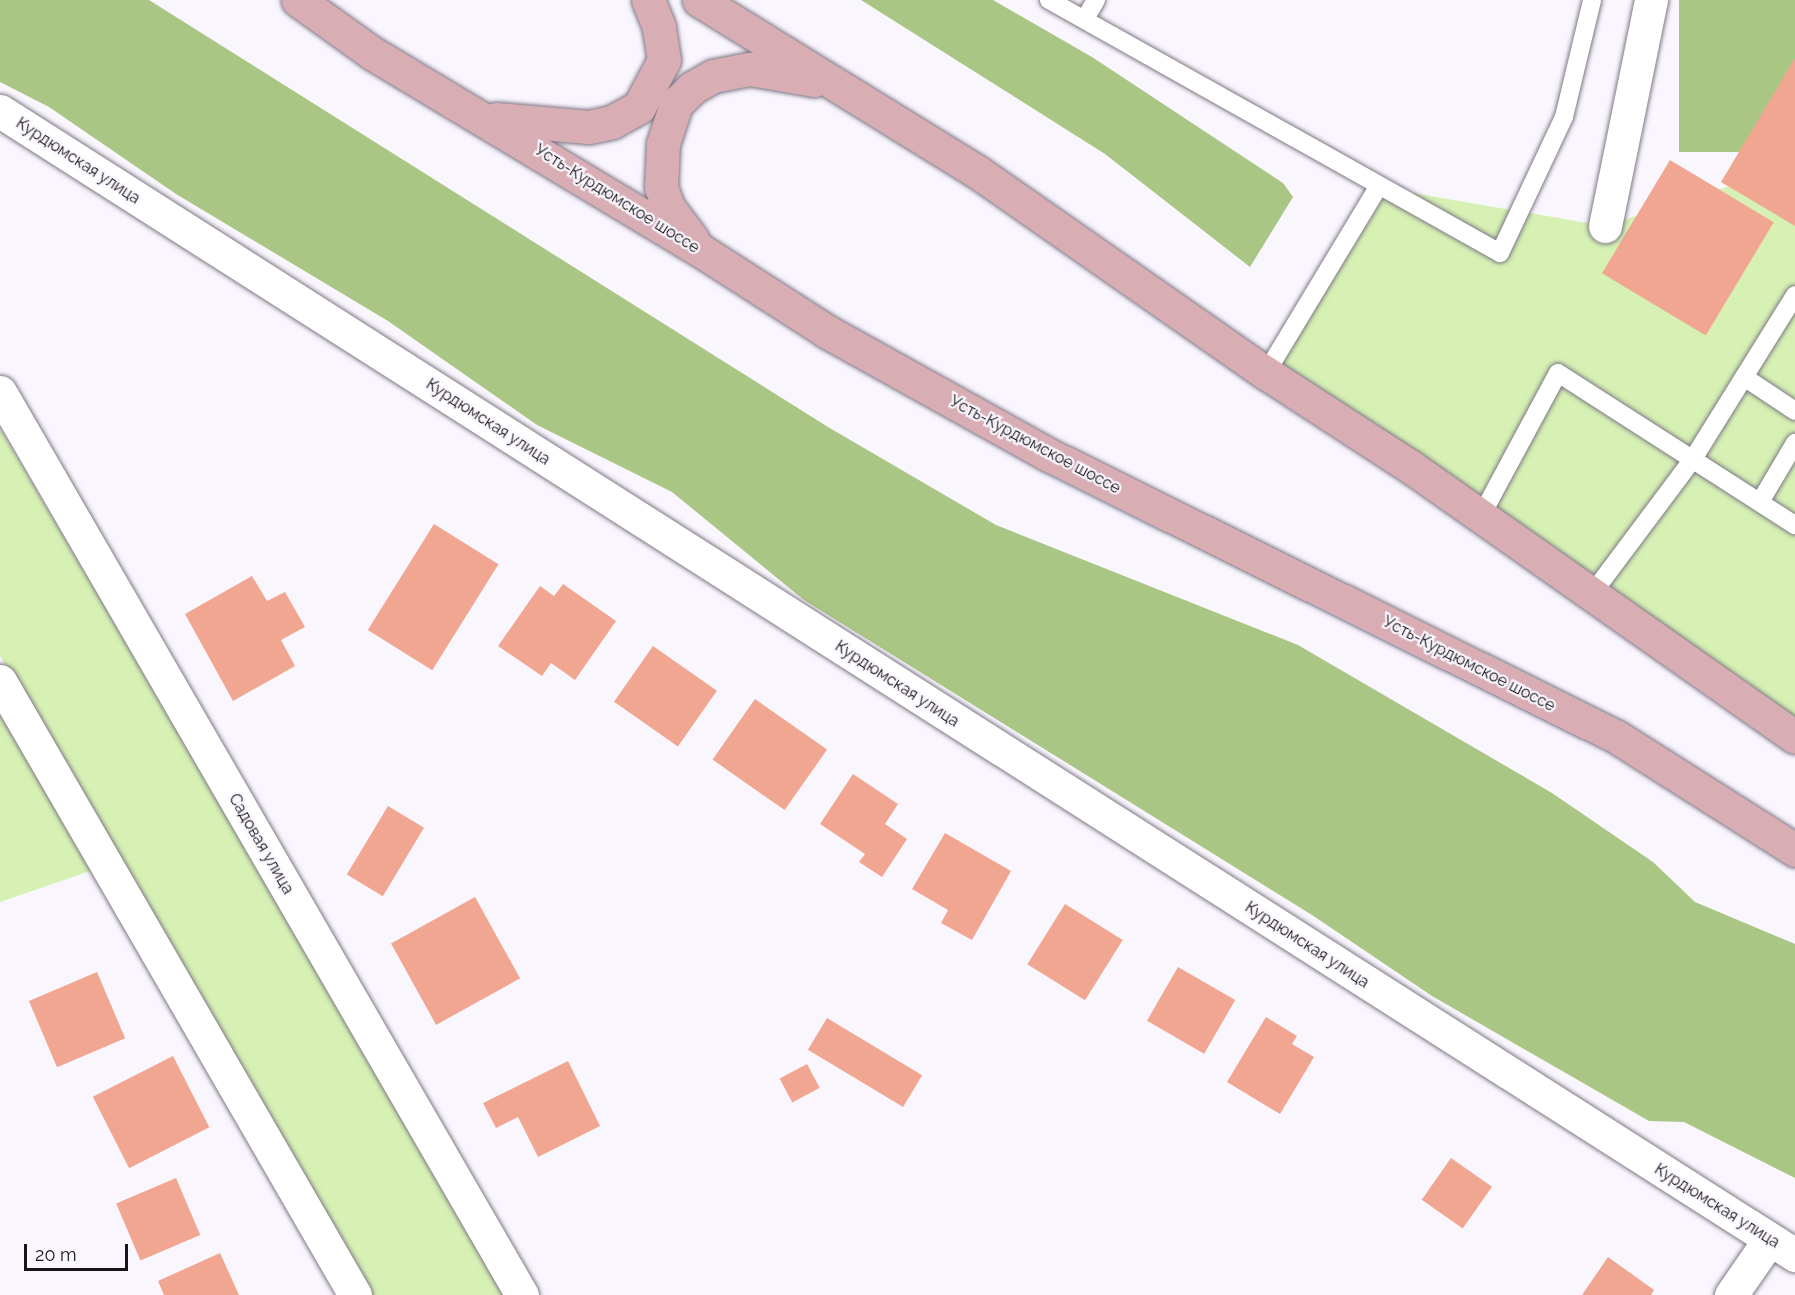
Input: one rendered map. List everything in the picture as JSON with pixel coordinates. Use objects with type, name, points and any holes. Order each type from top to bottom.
[{"type":"main road","name":"Усть-Курдюмское шоссе","points":[[298,0],[372,53],[485,118],[700,250],[826,331],[1049,455],[1617,737],[1795,850]]},
{"type":"main road","points":[[485,118],[589,127],[612,122],[639,107],[664,60],[659,27],[648,0]]},
{"type":"main road","points":[[699,0],[979,173],[1266,373],[1480,516],[1793,732]]},
{"type":"main road","points":[[700,250],[668,207],[661,187],[663,144],[676,104],[692,88],[713,76],[750,69],[839,86]]},
{"type":"street","points":[[1605,226],[1651,0]]},
{"type":"street","name":"Курдюмская улица","points":[[0,111],[1782,1248]]},
{"type":"street","name":"Садовая улица","points":[[0,392],[522,1295]]},
{"type":"street","points":[[0,681],[355,1295]]},
{"type":"street","points":[[1731,1295],[1782,1248]]},
{"type":"lane","points":[[1048,0],[1378,187],[1500,253],[1564,117],[1592,0]]},
{"type":"lane","points":[[1085,19],[1096,0]]},
{"type":"lane","points":[[1266,373],[1378,187]]},
{"type":"lane","points":[[1592,594],[1693,459],[1794,301]]},
{"type":"lane","points":[[1480,516],[1558,373],[1795,525]]},
{"type":"lane","points":[[1744,377],[1795,411]]},
{"type":"lane","points":[[1760,502],[1795,443]]},
{"type":"green space","points":[[0,0],[149,0],[828,427],[996,525],[1298,645],[1552,793],[1653,862],[1695,902],[1795,944],[1795,1178],[1684,1122],[1649,1121],[1432,996],[1312,915],[804,600],[672,492],[537,425],[388,321],[176,194],[49,107],[0,82]]},
{"type":"green space","points":[[861,0],[993,0],[1092,57],[1283,183],[1293,197],[1250,267],[1105,154]]},
{"type":"green space","points":[[1679,0],[1795,0],[1795,152],[1679,152]]},
{"type":"green space","points":[[1795,165],[1795,725],[1266,373],[1378,187],[1605,226]]},
{"type":"green space","points":[[0,428],[509,1295],[369,1295],[0,656]]},
{"type":"green space","points":[[0,703],[99,868],[0,902]]},
{"type":"building","points":[[1795,58],[1795,226],[1721,182]]},
{"type":"building","points":[[1670,160],[1774,222],[1706,335],[1602,273]]},
{"type":"building","points":[[434,524],[498,564],[432,670],[368,630]]},
{"type":"building","points":[[252,576],[267,601],[285,592],[305,627],[281,640],[295,666],[233,701],[185,614]]},
{"type":"building","points":[[563,584],[616,621],[575,680],[551,663],[542,676],[498,646],[540,586],[554,596]]},
{"type":"building","points":[[653,646],[717,691],[678,746],[614,702]]},
{"type":"building","points":[[755,699],[827,749],[785,810],[713,760]]},
{"type":"building","points":[[853,774],[898,804],[885,824],[907,839],[882,877],[859,862],[865,854],[820,824]]},
{"type":"building","points":[[388,806],[424,828],[383,896],[347,875]]},
{"type":"building","points":[[945,833],[1011,871],[972,940],[941,923],[948,910],[912,889]]},
{"type":"building","points":[[475,897],[520,978],[436,1025],[391,944]]},
{"type":"building","points":[[1065,904],[1123,940],[1085,1000],[1027,964]]},
{"type":"building","points":[[1178,967],[1235,1000],[1204,1054],[1147,1021]]},
{"type":"building","points":[[97,972],[125,1038],[57,1067],[29,1001]]},
{"type":"building","points":[[1266,1017],[1297,1036],[1292,1044],[1314,1057],[1280,1114],[1227,1082]]},
{"type":"building","points":[[827,1018],[922,1075],[903,1107],[808,1050]]},
{"type":"building","points":[[173,1056],[209,1127],[129,1168],[93,1097]]},
{"type":"building","points":[[568,1061],[600,1126],[538,1157],[518,1117],[496,1128],[483,1103]]},
{"type":"building","points":[[807,1064],[820,1088],[792,1102],[780,1079]]},
{"type":"building","points":[[1451,1158],[1492,1187],[1463,1228],[1422,1200]]},
{"type":"building","points":[[176,1178],[200,1235],[140,1260],[116,1203]]},
{"type":"building","points":[[220,1253],[239,1295],[164,1295],[158,1281]]},
{"type":"building","points":[[1608,1257],[1654,1290],[1651,1295],[1582,1295]]}]
